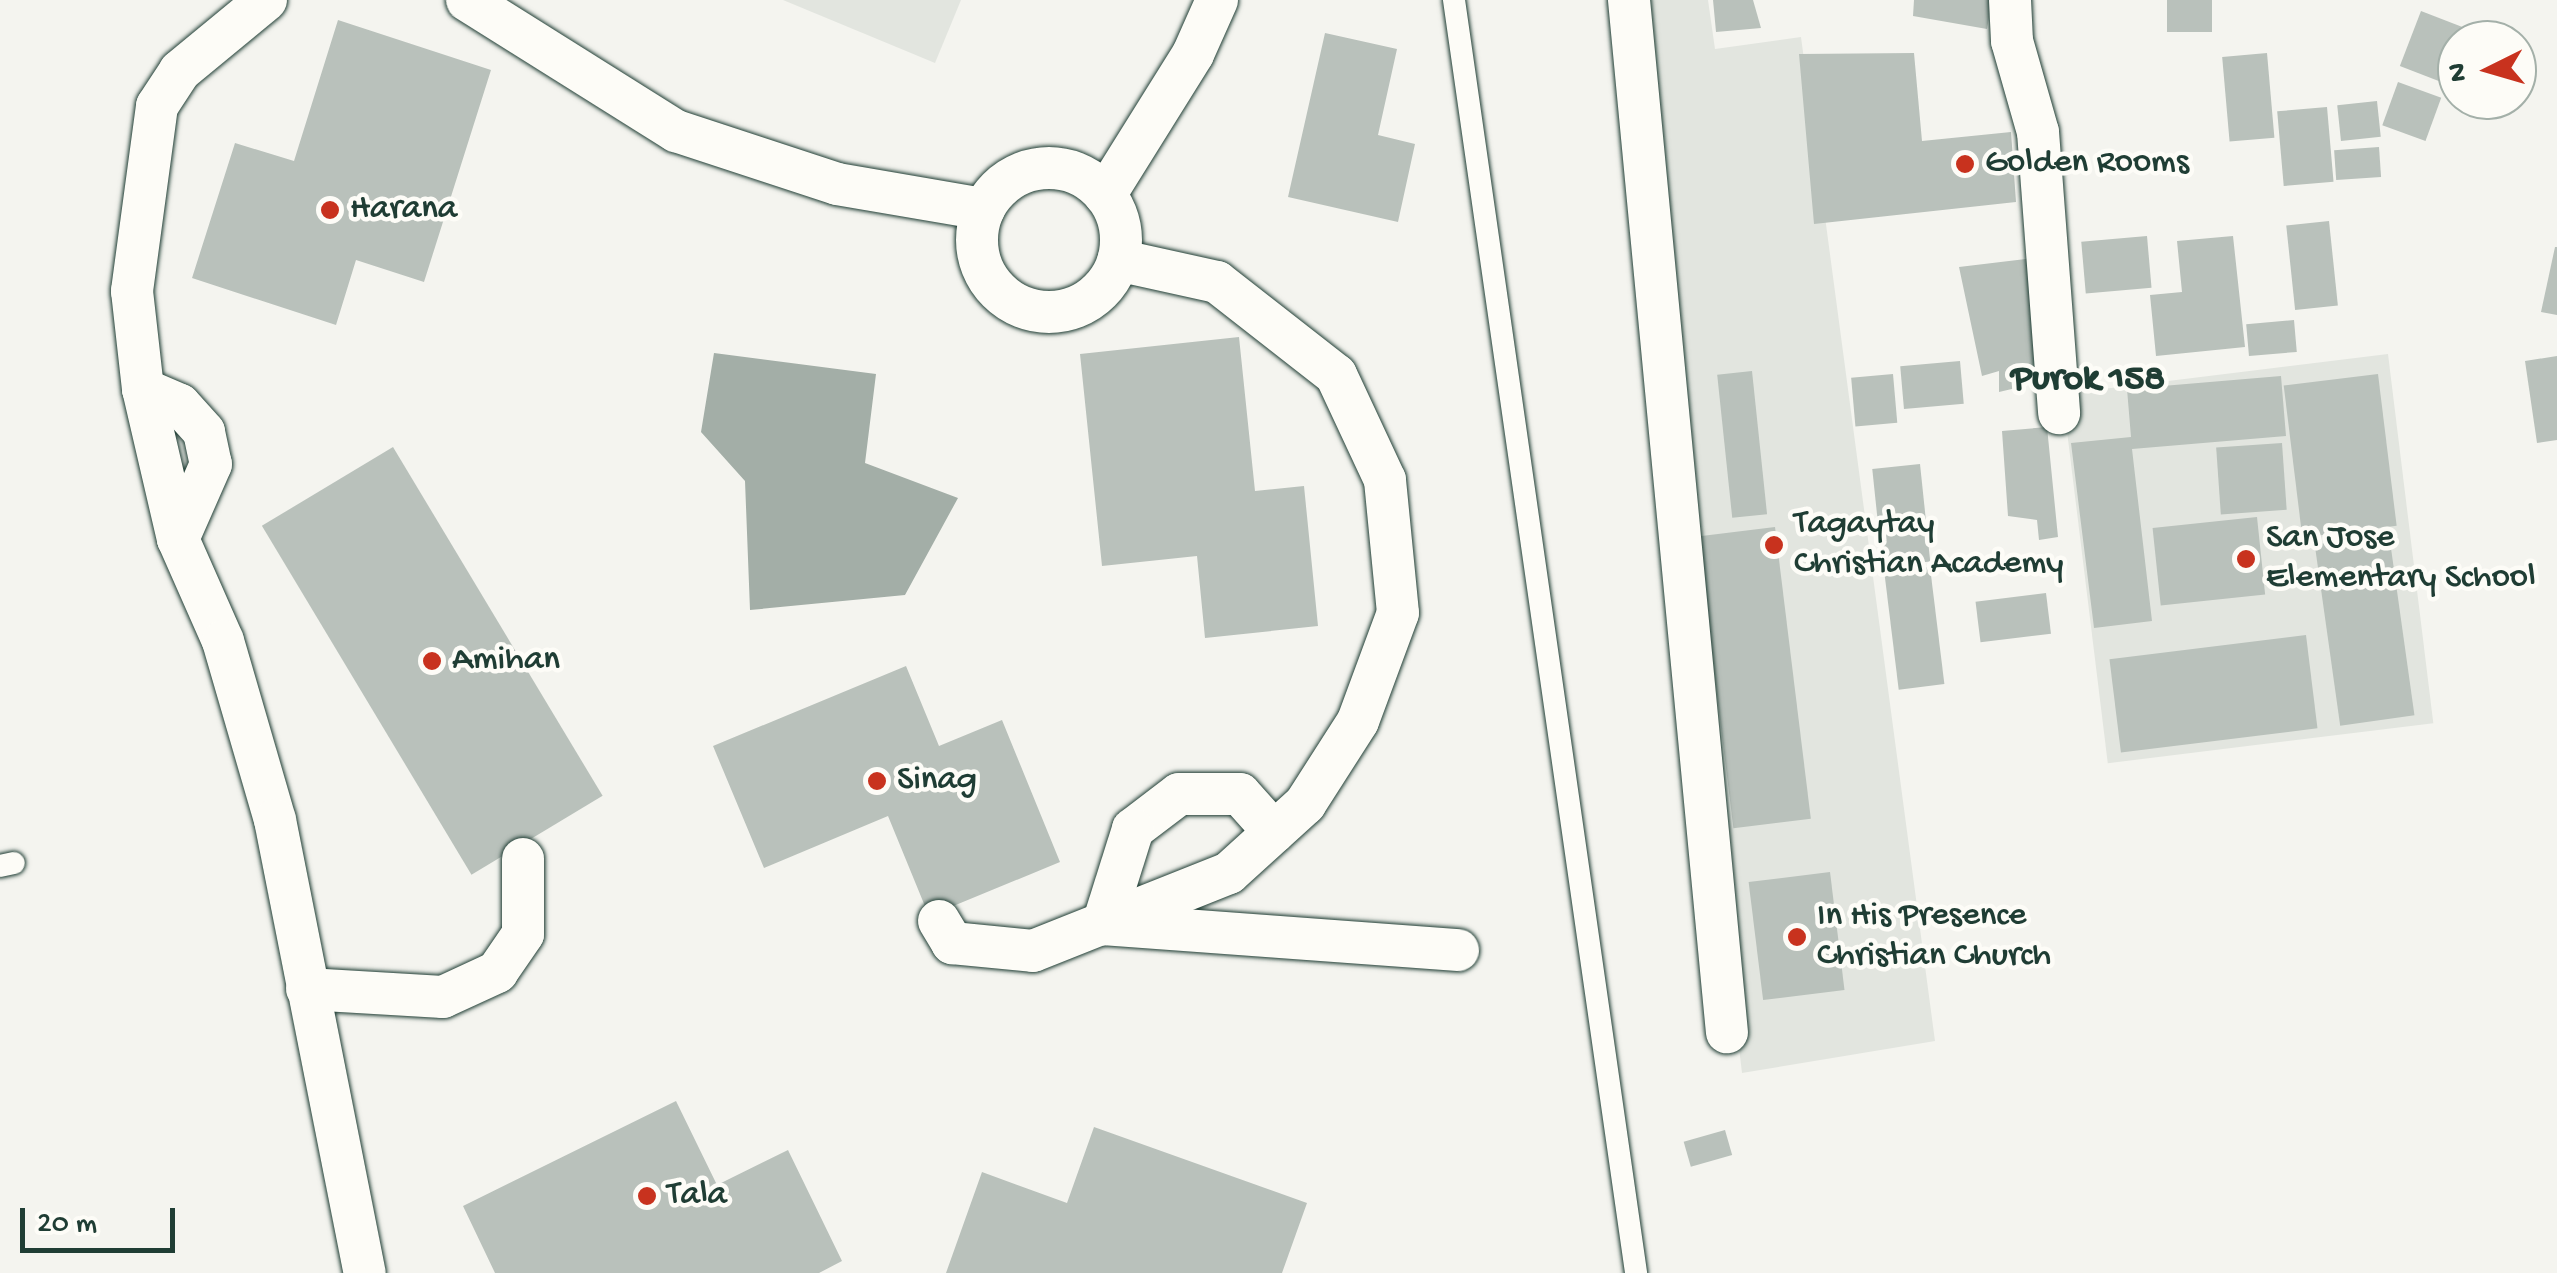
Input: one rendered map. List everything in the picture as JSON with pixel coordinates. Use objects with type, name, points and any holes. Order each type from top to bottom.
[{"type":"street","points":[[266,0],[180,71],[157,106],[132,291],[143,388],[178,539],[223,641],[270,802],[366,1273]]},
{"type":"street","points":[[466,0],[676,131],[836,184],[984,209]]},
{"type":"street","points":[[1106,195],[1193,54],[1218,0]]},
{"type":"street","points":[[1629,0],[1728,1032]]},
{"type":"street","points":[[2010,0],[2012,41],[2038,132],[2059,414]]},
{"type":"street","points":[[1040,168],[1088,178],[1106,195],[1121,238],[1118,260],[1108,282],[1081,304],[1047,312],[1024,307],[988,278],[979,256],[984,209],[997,189],[1040,168]]},
{"type":"street","points":[[939,921],[952,943],[1033,951],[1228,873],[1305,804],[1358,721],[1398,613],[1386,480],[1336,375],[1217,282],[1118,260]]},
{"type":"street","points":[[1103,924],[1132,829],[1180,794],[1240,794],[1274,832]]},
{"type":"street","points":[[308,989],[442,997],[497,972],[523,934],[524,859]]},
{"type":"street","points":[[1103,924],[1458,950]]},
{"type":"lane","points":[[1454,0],[1636,1273]]},
{"type":"shaded area","points":[[783,0],[961,0],[935,63]]},
{"type":"shaded area","name":"Tagaytay Christian Academy","points":[[1615,0],[1708,0],[1715,49],[1801,37],[1935,1041],[1742,1073]]},
{"type":"shaded area","points":[[714,353],[876,374],[865,463],[958,498],[905,595],[750,610],[745,481],[701,432]]},
{"type":"shaded area","name":"San Jose Elementary School","points":[[2388,354],[2433,723],[2108,763],[2062,394]]},
{"type":"building","points":[[1713,0],[1753,0],[1761,28],[1716,32]]},
{"type":"building","points":[[1914,0],[1992,0],[1987,29],[1913,16]]},
{"type":"building","points":[[2167,0],[2212,0],[2212,32],[2167,32]]},
{"type":"building","points":[[2421,11],[2444,20],[2437,20],[2437,80],[2400,66]]},
{"type":"building","name":"Harana","points":[[338,20],[491,70],[424,282],[356,260],[336,325],[192,278],[235,143],[294,161]]},
{"type":"building","points":[[1325,33],[1397,49],[1378,135],[1415,144],[1398,222],[1288,197]]},
{"type":"building","points":[[1914,53],[1922,141],[2011,132],[2016,202],[1814,224],[1799,54]]},
{"type":"building","points":[[2267,53],[2274,138],[2230,142],[2222,57]]},
{"type":"building","points":[[2398,82],[2437,96],[2437,109],[2425,141],[2382,125]]},
{"type":"building","points":[[2377,101],[2381,137],[2341,141],[2337,105]]},
{"type":"building","points":[[2327,107],[2334,182],[2284,186],[2277,111]]},
{"type":"building","points":[[2379,147],[2381,177],[2336,180],[2334,150]]},
{"type":"building","points":[[2329,221],[2338,306],[2295,310],[2286,225]]},
{"type":"building","points":[[2147,236],[2152,288],[2086,294],[2081,242]]},
{"type":"building","points":[[2233,236],[2245,347],[2156,356],[2150,295],[2182,292],[2177,241]]},
{"type":"building","points":[[2557,247],[2557,315],[2541,312]]},
{"type":"building","points":[[2034,258],[2046,381],[1999,392],[1999,371],[1982,376],[1959,267]]},
{"type":"building","points":[[2294,320],[2297,352],[2249,356],[2246,324]]},
{"type":"building","points":[[1239,337],[1255,491],[1304,486],[1318,626],[1205,638],[1197,556],[1102,566],[1080,354]]},
{"type":"building","points":[[2557,356],[2557,440],[2537,443],[2525,361]]},
{"type":"building","points":[[1960,361],[1964,404],[1904,409],[1900,366]]},
{"type":"building","points":[[1752,371],[1767,514],[1732,518],[1717,375]]},
{"type":"building","points":[[1893,374],[1897,423],[1855,426],[1851,378]]},
{"type":"building","points":[[2378,374],[2397,526],[2302,537],[2284,386]]},
{"type":"building","points":[[2281,376],[2286,436],[2132,449],[2152,621],[2094,628],[2071,443],[2131,437],[2127,389]]},
{"type":"building","points":[[2047,427],[2058,537],[2039,540],[2037,520],[2008,516],[2002,431]]},
{"type":"building","points":[[2282,443],[2287,510],[2221,514],[2216,448]]},
{"type":"building","name":"Amihan","points":[[393,447],[603,796],[471,875],[262,526]]},
{"type":"building","points":[[1920,464],[1930,561],[1883,566],[1872,469]]},
{"type":"building","points":[[2257,517],[2265,595],[2161,606],[2153,528]]},
{"type":"building","points":[[1775,527],[1811,819],[1733,828],[1698,537]]},
{"type":"building","points":[[2389,534],[2414,715],[2340,726],[2315,544]]},
{"type":"building","points":[[1930,567],[1944,684],[1899,690],[1884,573]]},
{"type":"building","points":[[2046,593],[2051,634],[1981,642],[1976,602]]},
{"type":"building","points":[[2306,635],[2317,728],[2121,752],[2109,659]]},
{"type":"building","name":"Sinag","points":[[906,666],[939,746],[1002,720],[1060,862],[929,916],[888,816],[764,868],[713,746]]},
{"type":"building","name":"In His Presence Christian Church","points":[[1830,872],[1845,990],[1763,1000],[1749,882]]},
{"type":"building","name":"Tala","points":[[676,1101],[717,1185],[788,1150],[842,1261],[819,1273],[495,1273],[463,1206]]},
{"type":"building","points":[[1094,1127],[1307,1203],[1282,1273],[946,1273],[982,1172],[1067,1203]]},
{"type":"building","points":[[1725,1130],[1732,1155],[1691,1167],[1684,1142]]},
{"type":"place","name":"Golden Rooms","points":[[1965,164]]},
{"type":"place","name":"Harana","points":[[330,210]]},
{"type":"place","name":"Tagaytay Christian Academy","points":[[1774,545]]},
{"type":"place","name":"San Jose Elementary School","points":[[2246,559]]},
{"type":"place","name":"Amihan","points":[[432,661]]},
{"type":"place","name":"Sinag","points":[[877,781]]},
{"type":"place","name":"In His Presence Christian Church","points":[[1797,937]]},
{"type":"place","name":"Tala","points":[[647,1196]]},
{"type":"district","name":"Purok 158","points":[[2088,381]]}]
